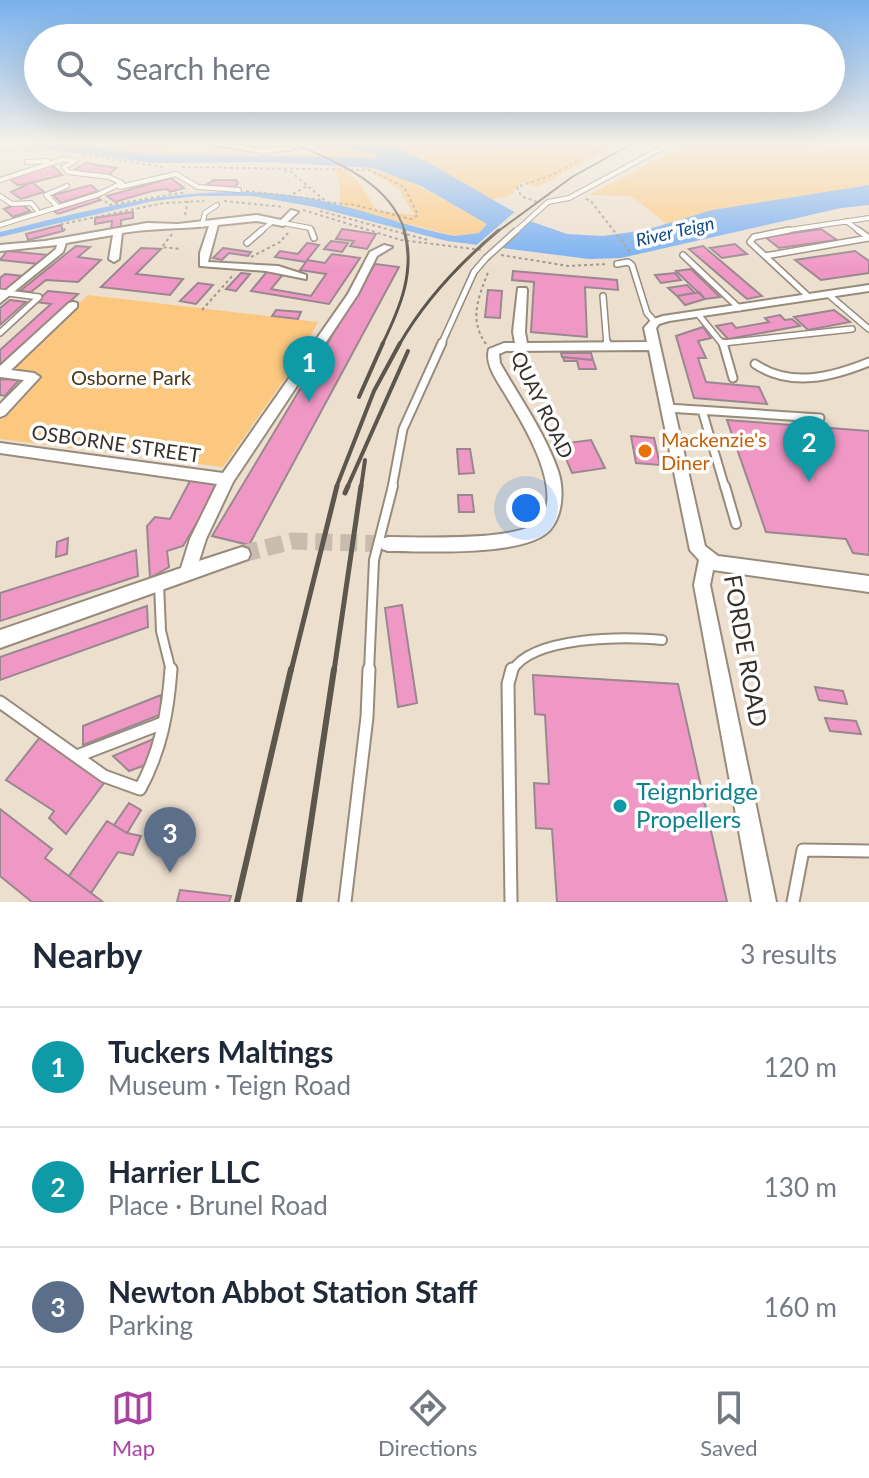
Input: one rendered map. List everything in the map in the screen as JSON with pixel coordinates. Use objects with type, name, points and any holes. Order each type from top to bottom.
[{"type":"street","points":[[0,248],[62,242],[147,226],[178,227],[257,218],[278,222],[296,210]]},
{"type":"street","points":[[84,238],[88,227],[107,224]]},
{"type":"street","points":[[214,224],[212,239],[203,251],[198,266],[238,269],[270,266],[305,280]]},
{"type":"street","points":[[114,259],[118,231]]},
{"type":"street","points":[[3,295],[60,250],[62,242]]},
{"type":"street","points":[[188,572],[198,539],[227,479],[353,294],[373,254],[387,247]]},
{"type":"street","points":[[655,322],[869,288]]},
{"type":"street","points":[[522,290],[519,332],[522,347]]},
{"type":"street","points":[[0,373],[73,305]]},
{"type":"street","name":"FORDE ROAD","points":[[655,322],[650,328],[694,537],[698,550],[707,559],[702,585],[764,902]]},
{"type":"street","name":"QUAY ROAD","points":[[388,544],[504,541],[526,537],[545,525],[554,507],[552,475],[494,363],[493,352],[504,347],[654,346]]},
{"type":"street","points":[[0,373],[34,377],[0,412]]},
{"type":"street","name":"OSBORNE STREET","points":[[0,448],[227,479]]},
{"type":"street","points":[[0,639],[242,554]]},
{"type":"street","points":[[707,559],[721,564],[869,584]]},
{"type":"lane","points":[[117,188],[120,185]]},
{"type":"lane","points":[[0,225],[129,185]]},
{"type":"lane","points":[[187,185],[200,190],[239,190]]},
{"type":"lane","points":[[345,902],[367,717],[374,560],[395,480],[403,429],[474,272],[488,262],[545,203],[569,198],[593,185]]},
{"type":"lane","points":[[58,207],[46,195],[67,186]]},
{"type":"lane","points":[[0,196],[12,204],[31,203],[37,210]]},
{"type":"lane","points":[[202,225],[205,213],[217,205]]},
{"type":"lane","points":[[809,297],[750,242],[754,237],[869,218]]},
{"type":"lane","points":[[846,221],[869,238]]},
{"type":"lane","points":[[247,243],[278,222],[310,228],[314,238]]},
{"type":"lane","points":[[765,256],[869,238]]},
{"type":"lane","points":[[683,255],[739,308]]},
{"type":"lane","name":"FORDE ROAD","points":[[617,264],[628,262],[632,265],[647,313],[655,322]]},
{"type":"lane","points":[[0,333],[39,297],[3,295]]},
{"type":"lane","points":[[829,295],[869,329]]},
{"type":"lane","points":[[603,296],[607,346]]},
{"type":"lane","points":[[698,314],[723,343],[733,378]]},
{"type":"lane","points":[[723,343],[852,329]]},
{"type":"lane","points":[[755,364],[776,375],[824,377],[869,362]]},
{"type":"lane","points":[[667,408],[820,418]]},
{"type":"lane","points":[[702,410],[736,524]]},
{"type":"lane","points":[[0,702],[104,776],[140,789],[156,759],[168,707],[171,664],[161,631],[159,584]]},
{"type":"lane","points":[[511,902],[508,684],[514,665],[535,651],[576,644],[639,636],[662,640]]},
{"type":"lane","points":[[77,756],[163,723]]},
{"type":"lane","points":[[793,902],[803,850],[869,851]]},
{"type":"path","points":[[325,202],[307,186],[293,194],[325,202],[353,203],[373,212],[411,219],[418,215],[400,185]]},
{"type":"path","points":[[523,185],[517,187],[521,196],[545,203]]},
{"type":"path","points":[[581,201],[588,198],[592,202],[631,254]]},
{"type":"path","points":[[180,249],[162,247],[178,227],[188,201]]},
{"type":"path","points":[[62,242],[67,234],[62,224],[135,208],[188,201],[241,201],[284,207]]},
{"type":"path","points":[[321,213],[325,202]]},
{"type":"path","points":[[296,210],[321,213],[401,240],[568,266],[617,264]]},
{"type":"path","points":[[488,262],[473,311],[481,337],[493,352]]},
{"type":"path","points":[[202,310],[207,305]]},
{"type":"green space","points":[[360,185],[377,210],[414,215],[399,189],[392,185],[417,185],[488,224],[479,233],[454,236],[340,206],[340,187]]},
{"type":"green space","points":[[466,185],[519,185],[513,194],[491,200]]},
{"type":"green space","points":[[608,185],[868,185],[712,210],[667,224],[631,196],[589,195]]},
{"type":"green space","name":"Osborne Park","points":[[88,295],[318,322],[296,363],[223,467],[0,439],[0,420],[40,375],[10,369]]},
{"type":"water","name":"River Teign","points":[[419,185],[467,185],[530,221],[567,234],[603,236],[646,230],[712,210],[868,185],[869,205],[841,208],[621,258],[589,259],[447,241],[315,207],[252,196],[197,196],[153,201],[0,237],[0,232],[72,214],[143,200],[215,192],[310,198],[454,236],[479,233],[487,224]]},
{"type":"pier","points":[[517,210],[534,218],[496,253],[473,248]]},
{"type":"building","points":[[26,185],[36,185],[44,192],[21,199],[11,192]]},
{"type":"building","points":[[91,185],[98,191],[61,203],[53,195]]},
{"type":"building","points":[[146,185],[180,185],[184,188],[170,192],[167,189],[152,191],[115,202],[107,196]]},
{"type":"building","points":[[206,185],[237,185],[234,189],[203,187]]},
{"type":"building","points":[[97,197],[101,200],[58,214],[54,211]]},
{"type":"building","points":[[21,203],[30,211],[13,217],[4,209]]},
{"type":"building","points":[[133,212],[133,218],[121,220],[121,227],[111,229],[112,221],[95,224],[95,218]]},
{"type":"building","points":[[61,225],[63,231],[28,240],[26,234]]},
{"type":"building","points":[[342,229],[376,234],[367,249],[350,246],[354,241],[336,239]]},
{"type":"building","points":[[821,229],[837,240],[779,248],[765,237]]},
{"type":"building","points":[[331,241],[348,243],[342,252],[324,249]]},
{"type":"building","points":[[307,243],[319,245],[307,260],[325,263],[332,254],[360,258],[329,304],[251,291],[269,269],[285,272],[271,289],[311,296],[326,274],[300,270],[306,262],[275,257],[280,251],[298,254]]},
{"type":"building","points":[[735,244],[747,254],[722,258],[710,248]]},
{"type":"building","points":[[76,246],[90,247],[78,257],[101,260],[78,282],[46,280],[31,292],[20,291]]},
{"type":"building","points":[[703,246],[762,296],[747,299],[689,249]]},
{"type":"building","points":[[141,248],[161,249],[136,274],[183,279],[170,295],[101,287]]},
{"type":"building","points":[[223,248],[251,252],[248,256],[229,253],[222,260],[213,258]]},
{"type":"building","points":[[7,251],[49,255],[38,264],[0,260]]},
{"type":"building","points":[[855,251],[869,261],[869,273],[821,280],[795,260]]},
{"type":"building","points":[[375,264],[399,267],[249,545],[212,536]]},
{"type":"building","points":[[691,269],[720,297],[705,299],[676,271]]},
{"type":"building","points":[[513,271],[617,280],[618,290],[585,287],[587,337],[531,332],[534,282],[512,280]]},
{"type":"building","points":[[241,273],[250,274],[236,291],[226,289]]},
{"type":"building","points":[[675,273],[681,280],[661,283],[655,275]]},
{"type":"building","points":[[5,274],[23,276],[5,291],[0,290],[0,278]]},
{"type":"building","points":[[198,283],[213,285],[196,304],[180,301]]},
{"type":"building","points":[[687,285],[695,293],[677,296],[668,288]]},
{"type":"building","points":[[488,290],[502,291],[500,318],[485,317]]},
{"type":"building","points":[[48,291],[78,294],[0,367],[0,350],[51,304],[36,302]]},
{"type":"building","points":[[699,292],[705,299],[685,305],[677,296]]},
{"type":"building","points":[[10,300],[26,302],[0,325],[0,308]]},
{"type":"building","points":[[276,310],[301,312],[298,319],[272,316]]},
{"type":"building","points":[[834,310],[850,322],[808,330],[794,317]]},
{"type":"building","points":[[780,315],[800,326],[728,339],[716,326],[732,323],[736,328],[769,322],[765,318]]},
{"type":"building","points":[[703,327],[711,338],[698,341],[706,358],[698,358],[706,382],[759,387],[767,404],[694,398],[676,336]]},
{"type":"building","points":[[561,353],[591,353],[593,360],[562,357]]},
{"type":"building","points":[[563,357],[593,360],[596,369],[579,369],[577,361],[564,361]]},
{"type":"building","points":[[0,379],[19,380],[5,396],[0,395]]},
{"type":"building","points":[[727,420],[869,431],[869,555],[853,553],[846,539],[766,532]]},
{"type":"building","name":"Mackenzie's Diner","points":[[631,436],[654,438],[660,465],[636,463]]},
{"type":"building","points":[[591,440],[605,468],[572,473],[560,444]]},
{"type":"building","points":[[457,449],[470,449],[474,473],[459,474]]},
{"type":"building","points":[[192,477],[222,481],[183,546],[167,551],[169,567],[150,578],[147,526],[155,517],[170,519]]},
{"type":"building","points":[[458,495],[472,495],[474,512],[459,512]]},
{"type":"building","points":[[68,538],[67,554],[56,557],[57,542]]},
{"type":"building","points":[[136,550],[138,576],[0,621],[0,593]]},
{"type":"building","points":[[402,605],[417,703],[398,707],[385,608]]},
{"type":"building","points":[[147,606],[148,627],[0,680],[0,657]]},
{"type":"building","name":"Teignbridge Propellers","points":[[533,675],[678,684],[727,902],[557,902],[552,829],[536,828],[534,783],[549,784],[545,715],[535,714]]},
{"type":"building","points":[[815,687],[843,691],[847,704],[819,700]]},
{"type":"building","points":[[161,695],[162,714],[83,745],[83,726]]},
{"type":"building","points":[[825,718],[856,721],[861,734],[830,731]]},
{"type":"building","points":[[41,736],[104,783],[66,834],[49,818],[54,811],[6,780]]},
{"type":"building","points":[[156,738],[151,763],[129,771],[113,756]]},
{"type":"building","points":[[129,803],[141,810],[127,833],[114,825]]},
{"type":"building","points":[[0,809],[52,849],[45,858],[103,902],[32,902],[0,876]]},
{"type":"building","points":[[107,821],[127,833],[141,836],[133,855],[118,852],[91,893],[69,876]]},
{"type":"building","points":[[180,890],[231,896],[229,902],[177,902]]},
{"type":"tunnel","points":[[242,554],[292,541],[388,544]]},
{"type":"railway","points":[[371,185],[398,215],[405,232]]},
{"type":"railway","points":[[497,232],[561,185]]},
{"type":"railway","points":[[382,345],[395,317],[407,275],[404,230]]},
{"type":"railway","points":[[399,345],[444,283],[499,230]]},
{"type":"railway","points":[[359,397],[383,343]]},
{"type":"railway","points":[[336,488],[374,391],[400,343]]},
{"type":"railway","points":[[347,488],[408,351]]},
{"type":"railway","points":[[361,488],[365,460]]},
{"type":"railway","points":[[291,671],[337,486]]},
{"type":"railway","points":[[345,493],[348,486]]},
{"type":"railway","points":[[334,671],[361,486]]},
{"type":"railway","points":[[237,902],[291,669]]},
{"type":"railway","points":[[299,902],[334,669]]},
{"type":"place","name":"Tuckers Maltings","points":[[309,402]]},
{"type":"place","name":"Mackenzie's Diner","points":[[645,451]]},
{"type":"place","name":"Harrier LLC","points":[[809,482]]},
{"type":"place","name":"Teignbridge Propellers","points":[[620,806]]},
{"type":"place","name":"Newton Abbot Station Staff","points":[[170,873]]}]
